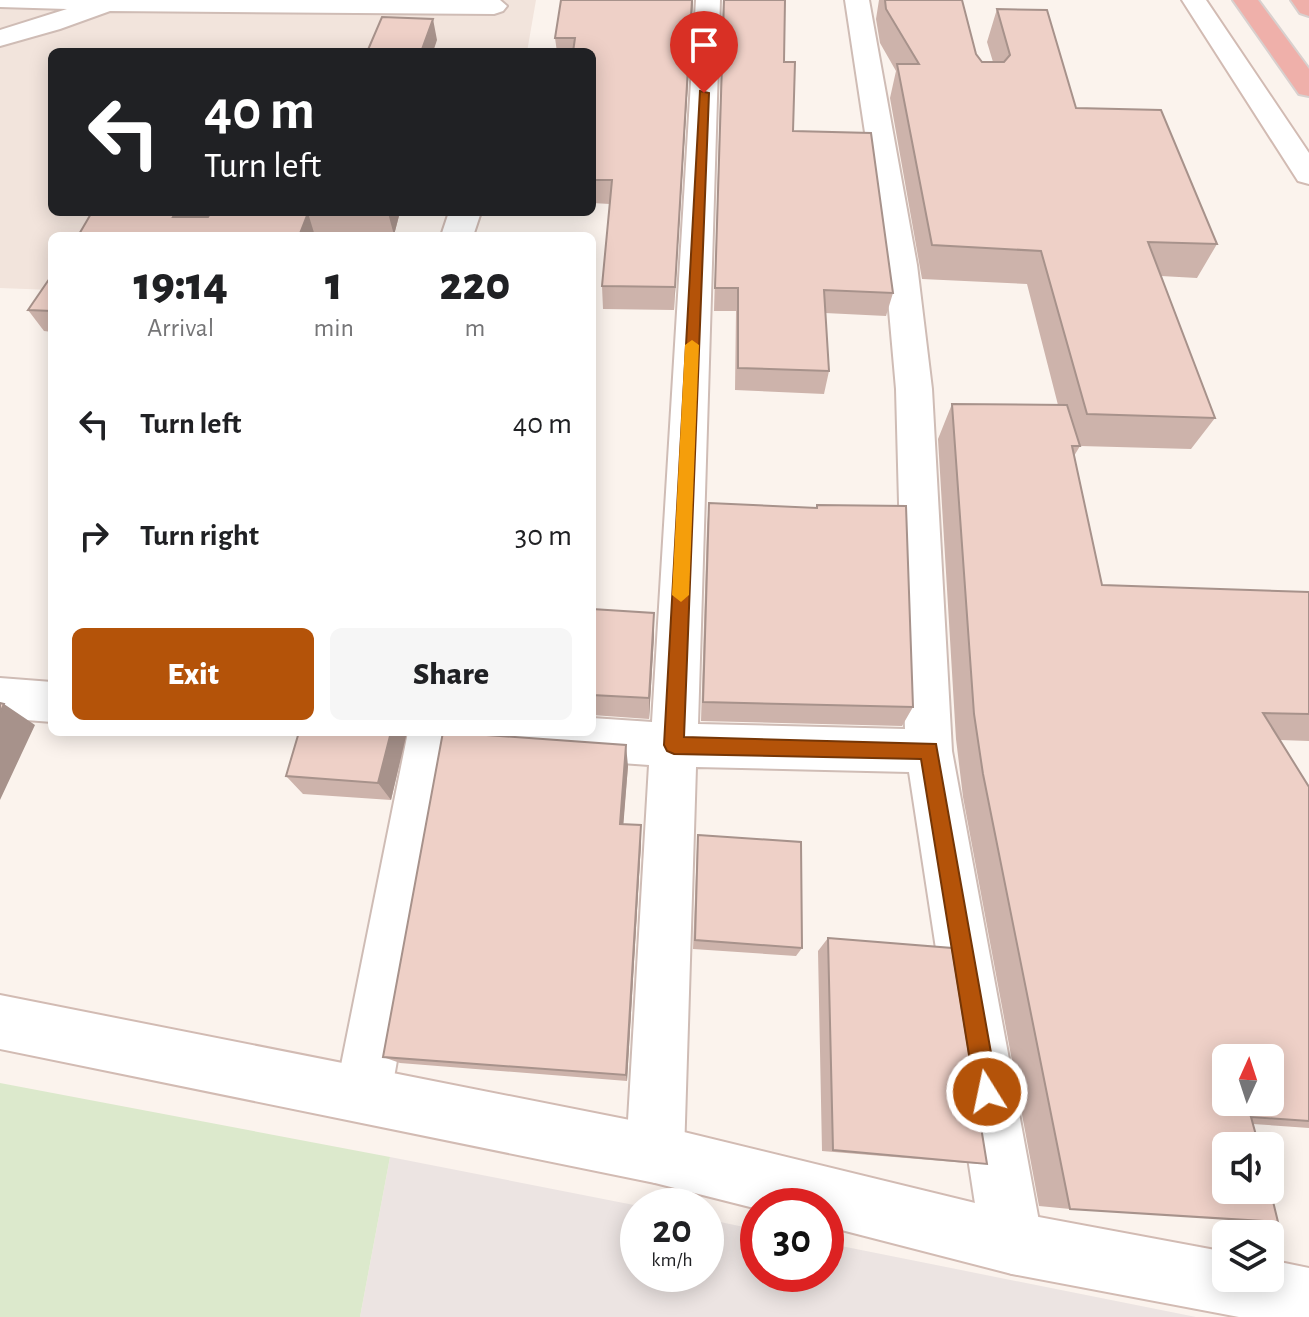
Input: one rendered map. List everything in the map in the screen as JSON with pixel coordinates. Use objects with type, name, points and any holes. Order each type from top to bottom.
[{"type":"highway","points":[[1245,0],[1309,88]]},
{"type":"highway","points":[[1303,0],[1309,8]]},
{"type":"street","points":[[0,0],[494,6]]},
{"type":"street","points":[[655,1154],[708,0]]},
{"type":"street","points":[[857,0],[901,265],[914,389],[929,751],[1012,1243]]},
{"type":"street","points":[[1194,0],[1309,175]]},
{"type":"street","points":[[0,38],[51,24],[107,3]]},
{"type":"street","points":[[0,698],[48,702]]},
{"type":"street","points":[[363,1095],[430,736]]},
{"type":"street","points":[[541,736],[674,745],[929,751]]},
{"type":"street","points":[[0,1022],[655,1154],[1012,1243],[1309,1299]]},
{"type":"shaded area","points":[[0,0],[536,0],[528,48],[48,48],[48,216],[104,216],[94,232],[48,232],[48,290],[0,288]]},
{"type":"shaded area","points":[[390,1157],[620,1202],[620,1292],[724,1292],[724,1223],[740,1226],[740,1292],[844,1292],[844,1247],[1196,1317],[360,1317]]},
{"type":"green space","points":[[0,1083],[390,1157],[360,1317],[0,1317]]},
{"type":"building","points":[[561,0],[692,0],[675,287],[602,286],[612,180],[596,180],[596,48],[574,48],[575,38],[555,38]]},
{"type":"building","points":[[724,0],[785,0],[784,62],[795,62],[793,131],[871,133],[893,293],[824,290],[829,371],[738,368],[738,288],[715,288]]},
{"type":"building","points":[[885,0],[962,0],[976,54],[982,62],[1004,62],[1010,55],[997,9],[1047,10],[1076,108],[1161,110],[1217,244],[1148,242],[1215,418],[1087,414],[1041,251],[932,245],[897,64],[919,64],[886,9]]},
{"type":"building","points":[[382,17],[433,19],[422,48],[369,48]]},
{"type":"building","points":[[90,216],[307,216],[301,232],[80,232]]},
{"type":"building","points":[[48,281],[48,311],[28,310]]},
{"type":"building","points":[[952,404],[1067,405],[1080,446],[1072,446],[1102,585],[1309,592],[1309,714],[1263,713],[1309,787],[1309,1121],[1251,1117],[1255,1132],[1212,1132],[1212,1204],[1274,1204],[1278,1220],[1070,1209],[983,774],[974,714]]},
{"type":"building","points":[[709,503],[817,508],[817,505],[906,506],[913,707],[703,702]]},
{"type":"building","points":[[596,609],[654,613],[649,698],[596,695]]},
{"type":"building","points":[[298,736],[390,736],[378,783],[286,776]]},
{"type":"building","points":[[442,736],[501,736],[626,745],[620,824],[641,825],[626,1075],[383,1057]]},
{"type":"building","points":[[698,835],[801,842],[802,948],[695,940]]},
{"type":"building","points":[[828,938],[952,948],[987,1164],[833,1150]]},
{"type":"slow traffic","points":[[681,595],[692,345]]},
{"type":"route","points":[[704,93],[674,745],[929,751],[987,1092]]}]
